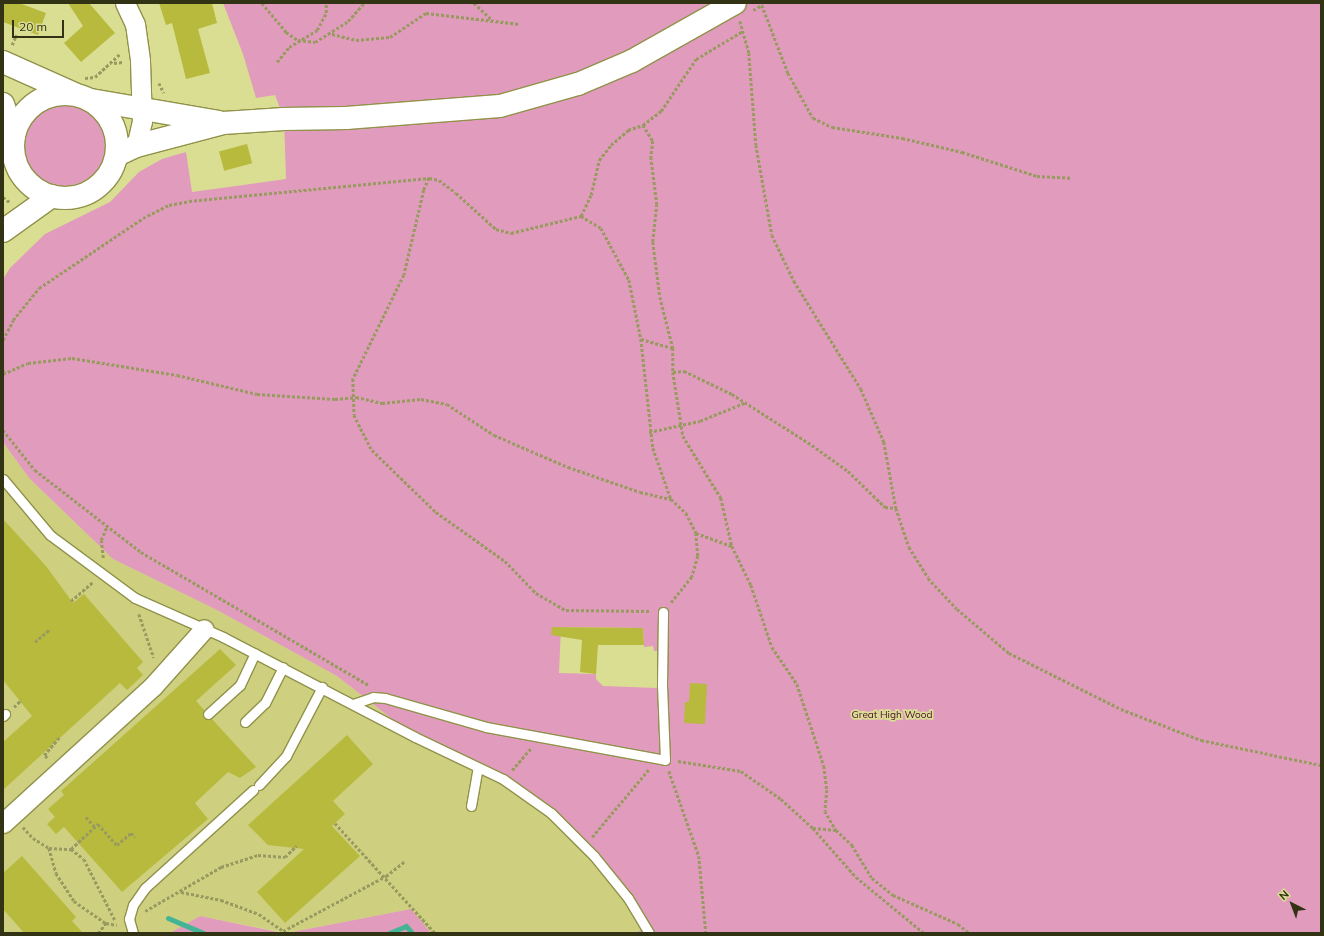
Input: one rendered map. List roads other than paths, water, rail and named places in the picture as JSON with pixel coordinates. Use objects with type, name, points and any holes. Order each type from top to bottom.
[{"type":"main road","points":[[3,104],[13,143],[25,179],[37,190],[52,196],[69,198],[85,194],[100,184],[126,150],[223,124],[346,118],[500,106],[578,84],[632,61],[737,10]]},
{"type":"main road","points":[[8,54],[82,91],[142,108],[223,124]]},
{"type":"main road","points":[[3,174],[18,122],[42,99],[59,94],[82,91],[104,110],[112,123],[117,139],[126,150]]},
{"type":"main road","points":[[3,232],[52,196]]},
{"type":"street","points":[[125,3],[135,24],[142,108],[142,121],[126,150]]},
{"type":"street","points":[[8,819],[153,686],[204,629]]},
{"type":"lane","points":[[3,479],[50,535],[135,598],[255,653],[478,768],[503,779],[551,813],[584,845],[628,898],[649,933]]},
{"type":"lane","points":[[353,704],[373,697],[385,698],[446,718],[660,759],[663,612]]},
{"type":"lane","points":[[208,714],[240,685],[255,653]]},
{"type":"lane","points":[[245,722],[265,703],[283,667]]},
{"type":"lane","points":[[133,933],[129,919],[133,904],[145,888],[256,788],[286,756],[322,687]]},
{"type":"lane","points":[[471,806],[478,768]]},
{"type":"waterway","points":[[168,918],[203,933]]},
{"type":"waterway","points":[[389,933],[406,926],[412,933]]},
{"type":"park label","name":"Great High Wood","points":[[892,715]]}]
